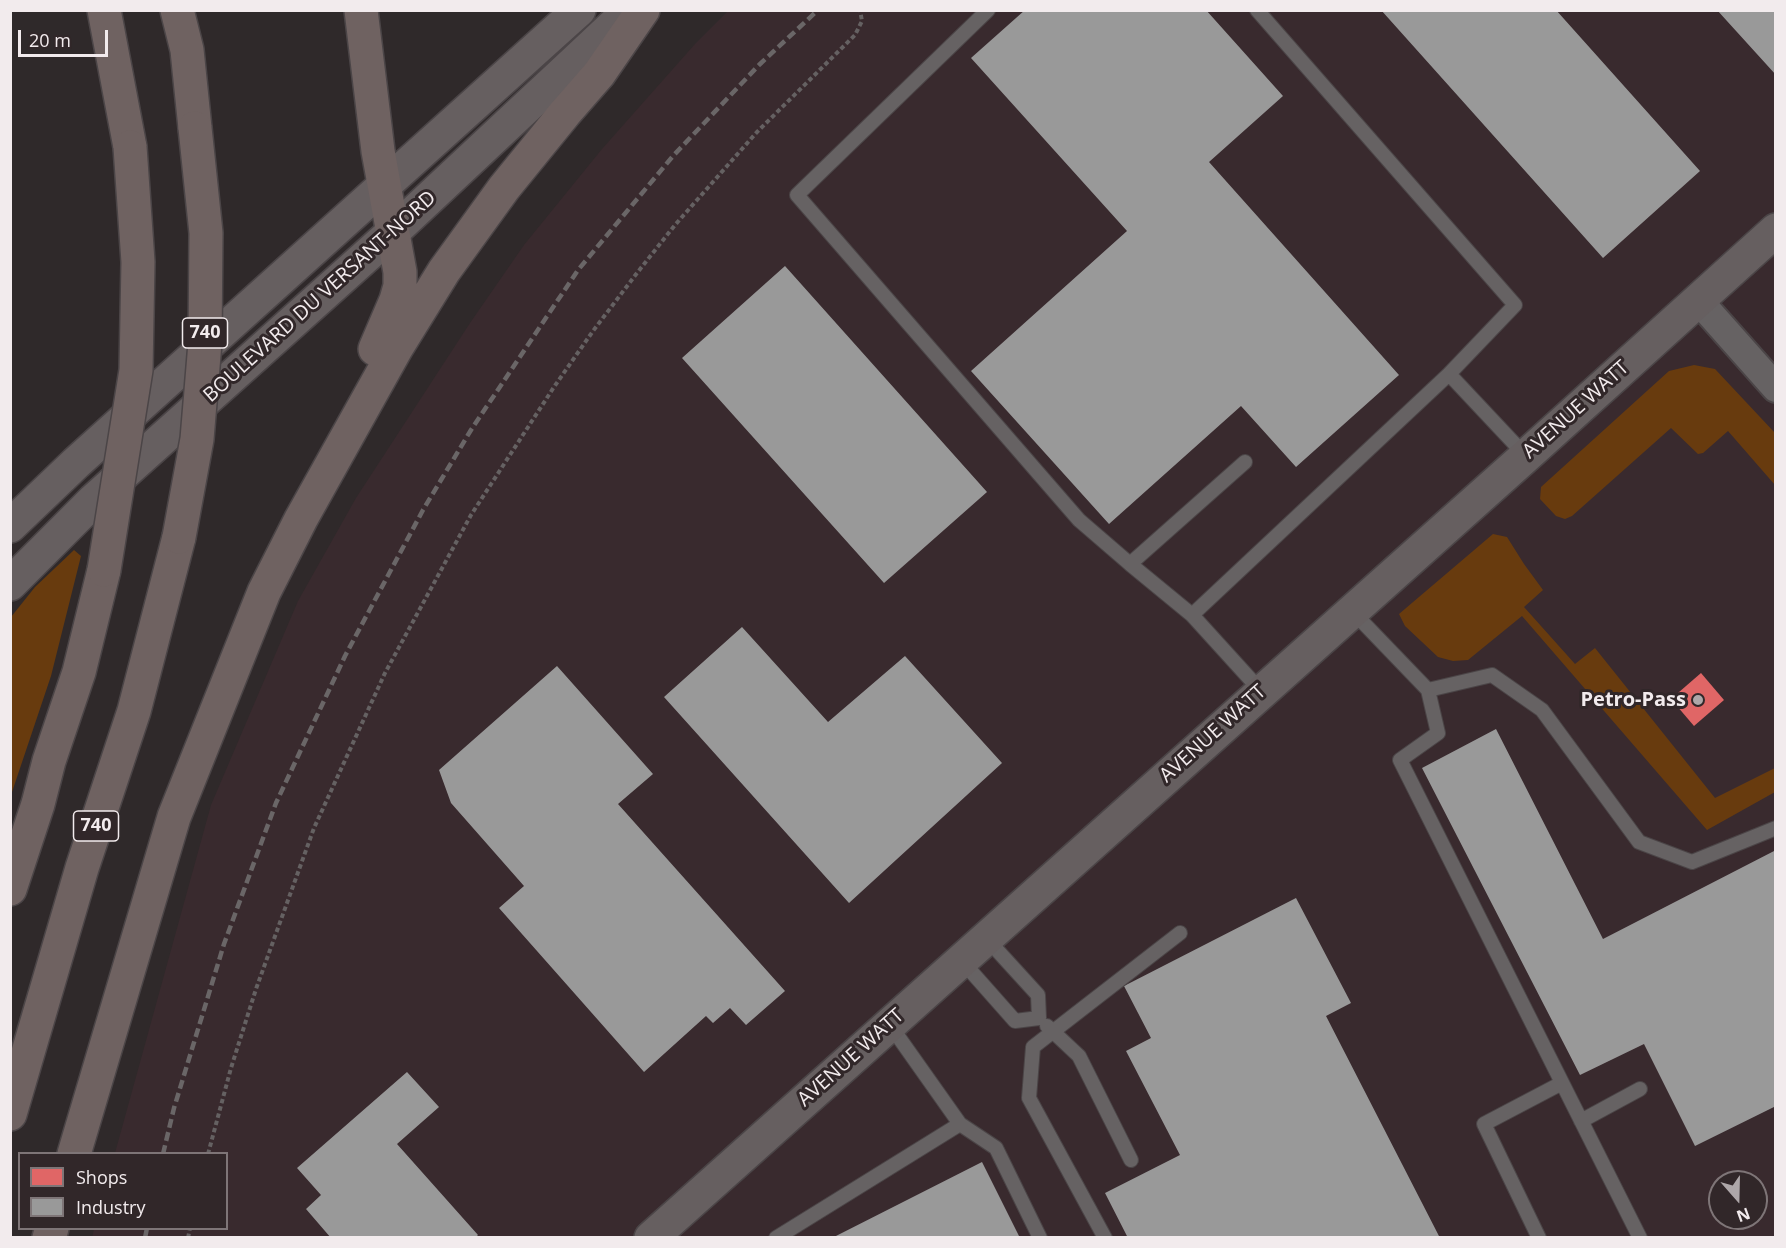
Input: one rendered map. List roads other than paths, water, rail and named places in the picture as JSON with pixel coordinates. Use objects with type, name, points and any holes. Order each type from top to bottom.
[{"type":"highway","points":[[10,889],[79,672],[104,570],[136,370],[138,262],[130,147],[104,10]]},
{"type":"highway","name":"740","points":[[10,1114],[82,868],[134,711],[179,537],[196,439],[205,343],[206,233],[187,50],[177,10]]},
{"type":"highway","points":[[301,519],[355,390],[389,318],[400,286],[400,272],[383,186],[361,10]]},
{"type":"highway","points":[[75,1152],[174,817],[264,592],[301,519],[397,348],[444,271],[532,152],[599,74],[643,10]]},
{"type":"street","name":"BOULEVARD DU VERSANT-NORD","points":[[10,526],[76,463],[579,10]]},
{"type":"street","name":"BOULEVARD DU VERSANT-NORD","points":[[10,584],[94,500],[393,232],[630,10]]},
{"type":"street","name":"AVENUE WATT","points":[[651,1238],[1776,230]]},
{"type":"street","points":[[1698,300],[1776,388]]},
{"type":"lane","points":[[988,10],[797,195],[1079,520],[1192,615],[1261,691]]},
{"type":"lane","points":[[1192,615],[1449,374],[1515,305],[1257,10]]},
{"type":"lane","points":[[1449,374],[1526,456]]},
{"type":"lane","points":[[1130,564],[1245,462]]},
{"type":"lane","points":[[1351,610],[1428,690],[1438,734],[1400,760],[1640,1238]]},
{"type":"lane","points":[[1428,690],[1492,675],[1542,710],[1639,842],[1692,862],[1776,828]]},
{"type":"lane","points":[[1105,1238],[1029,1098],[1033,1047],[1180,933]]},
{"type":"lane","points":[[986,939],[1038,995],[1039,1018],[1079,1056],[1131,1160]]},
{"type":"lane","points":[[961,960],[1015,1021],[1039,1018]]},
{"type":"lane","points":[[889,1024],[960,1124],[996,1148],[1040,1238]]},
{"type":"lane","points":[[1539,1238],[1484,1124],[1562,1083]]},
{"type":"lane","points":[[1581,1121],[1640,1089]]},
{"type":"lane","points":[[776,1238],[960,1124]]},
{"type":"railway","points":[[163,1152],[174,1108],[224,944],[276,803],[345,656],[423,510],[471,430],[578,270],[673,156],[759,65],[818,10]]},
{"type":"railway","points":[[145,1238],[147,1230]]},
{"type":"place","name":"Petro-Pass","points":[[1698,700]]}]
